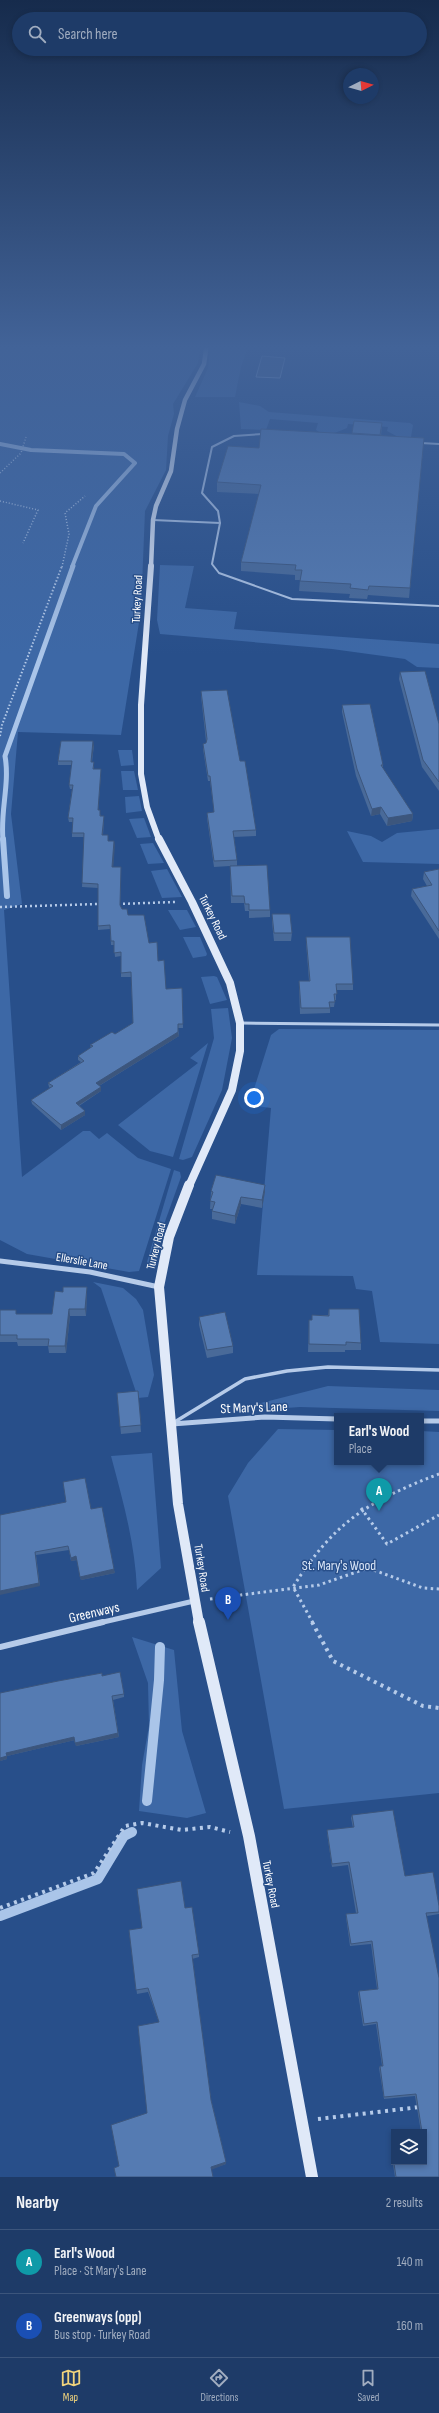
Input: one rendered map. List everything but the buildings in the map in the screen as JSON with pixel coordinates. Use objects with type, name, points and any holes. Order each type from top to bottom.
[{"type":"street","name":"Turkey Road","points":[[174,452],[171,471],[156,506],[153,520],[150,604],[141,705],[141,774],[147,807],[160,842],[192,902],[230,983],[240,1023],[240,1051],[232,1090],[196,1168],[169,1237],[159,1287],[178,1504],[194,1601],[248,1836],[304,2121],[312,2177]]},
{"type":"street","name":"Ellerslie Lane","points":[[0,1261],[90,1272],[159,1287]]},
{"type":"street","name":"St Mary's Lane","points":[[171,1424],[265,1417],[334,1419]]},
{"type":"street","points":[[424,1421],[439,1421]]},
{"type":"street","name":"Greenways","points":[[0,1647],[194,1601]]},
{"type":"lane","points":[[211,452],[202,493],[218,511],[220,523],[212,564],[219,573],[292,599],[439,606]]},
{"type":"lane","points":[[153,520],[220,523]]},
{"type":"lane","points":[[240,1023],[439,1025]]},
{"type":"lane","points":[[171,1424],[245,1379],[287,1370],[328,1367],[439,1370]]},
{"type":"path","points":[[0,473],[23,452]]},
{"type":"path","points":[[0,736],[2,725],[60,574],[68,534],[65,513],[85,496]]},
{"type":"path","points":[[0,501],[38,510],[22,543]]},
{"type":"path","points":[[112,904],[192,902]]},
{"type":"path","points":[[0,907],[104,904]]},
{"type":"path","points":[[293,1587],[309,1560],[344,1520],[361,1508],[406,1486],[439,1474]]},
{"type":"path","points":[[361,1508],[387,1544],[439,1515]]},
{"type":"path","points":[[194,1601],[293,1587],[319,1585],[368,1568],[422,1588],[439,1589]]},
{"type":"path","points":[[293,1587],[334,1661],[422,1706],[439,1708]]},
{"type":"path","points":[[0,1908],[94,1873],[125,1826],[142,1823],[182,1830],[210,1827],[248,1836]]},
{"type":"path","points":[[304,2121],[424,2106]]},
{"type":"green space","points":[[0,452],[167,452],[166,470],[145,511],[141,610],[121,735],[18,732],[11,814],[22,904],[4,910],[22,1177],[83,1131],[90,1131],[99,1139],[107,1133],[138,1158],[171,1169],[139,1271],[129,1272],[27,1254],[0,1240]]},
{"type":"green space","points":[[160,565],[194,566],[185,608],[237,612],[234,629],[439,644],[439,668],[417,667],[405,659],[332,649],[160,634],[157,620]]},
{"type":"green space","points":[[118,750],[132,750],[134,765],[121,766]]},
{"type":"green space","points":[[121,771],[134,771],[138,790],[123,790]]},
{"type":"green space","points":[[139,796],[142,811],[126,813],[125,797]]},
{"type":"green space","points":[[144,818],[151,837],[137,838],[129,819]]},
{"type":"green space","points":[[439,829],[439,864],[363,862],[347,831],[371,836],[382,842],[397,833]]},
{"type":"green space","points":[[153,843],[164,863],[148,864],[140,844]]},
{"type":"green space","points":[[167,869],[182,897],[162,898],[151,871]]},
{"type":"green space","points":[[168,910],[187,910],[196,927],[180,930]]},
{"type":"green space","points":[[183,937],[200,937],[207,954],[206,956],[193,958]]},
{"type":"green space","points":[[201,977],[217,977],[227,1000],[210,1004]]},
{"type":"green space","points":[[228,1008],[232,1038],[222,1090],[192,1157],[183,1160],[179,1159],[214,1038],[211,1009]]},
{"type":"green space","points":[[279,1029],[439,1030],[439,1344],[380,1342],[372,1291],[356,1289],[353,1276],[257,1275],[271,1108],[249,1105],[271,1035]]},
{"type":"green space","points":[[208,1043],[173,1157],[150,1151],[118,1125],[198,1063],[190,1058]]},
{"type":"green space","points":[[174,1170],[180,1172],[181,1177],[149,1266],[147,1262]]},
{"type":"green space","points":[[93,1282],[123,1288],[136,1299],[143,1310],[154,1375],[148,1397],[138,1398],[101,1288]]},
{"type":"green space","points":[[328,1386],[439,1390],[439,1411],[300,1407],[272,1409],[253,1405]]},
{"type":"green space","name":"St. Mary's Wood","points":[[278,1429],[334,1430],[334,1465],[424,1465],[424,1431],[439,1432],[439,1793],[284,1809],[228,1496],[248,1463]]},
{"type":"green space","points":[[152,1453],[161,1568],[137,1590],[131,1539],[111,1456]]},
{"type":"green space","points":[[132,1637],[174,1650],[182,1731],[206,1813],[187,1818],[139,1811],[142,1765],[149,1726],[148,1683]]},
{"type":"waterway","points":[[68,452],[124,454],[135,463],[96,506],[72,567]]},
{"type":"waterway","points":[[3,840],[2,829],[6,777],[5,756],[73,566]]},
{"type":"waterway","points":[[3,839],[7,896]]},
{"type":"waterway","points":[[147,1801],[159,1680],[160,1647]]},
{"type":"waterway","points":[[0,1916],[98,1879],[124,1836],[132,1832]]},
{"type":"place","name":"Earl's Wood","points":[[379,1511]]},
{"type":"place","name":"Greenways (opp)","points":[[228,1620]]}]
